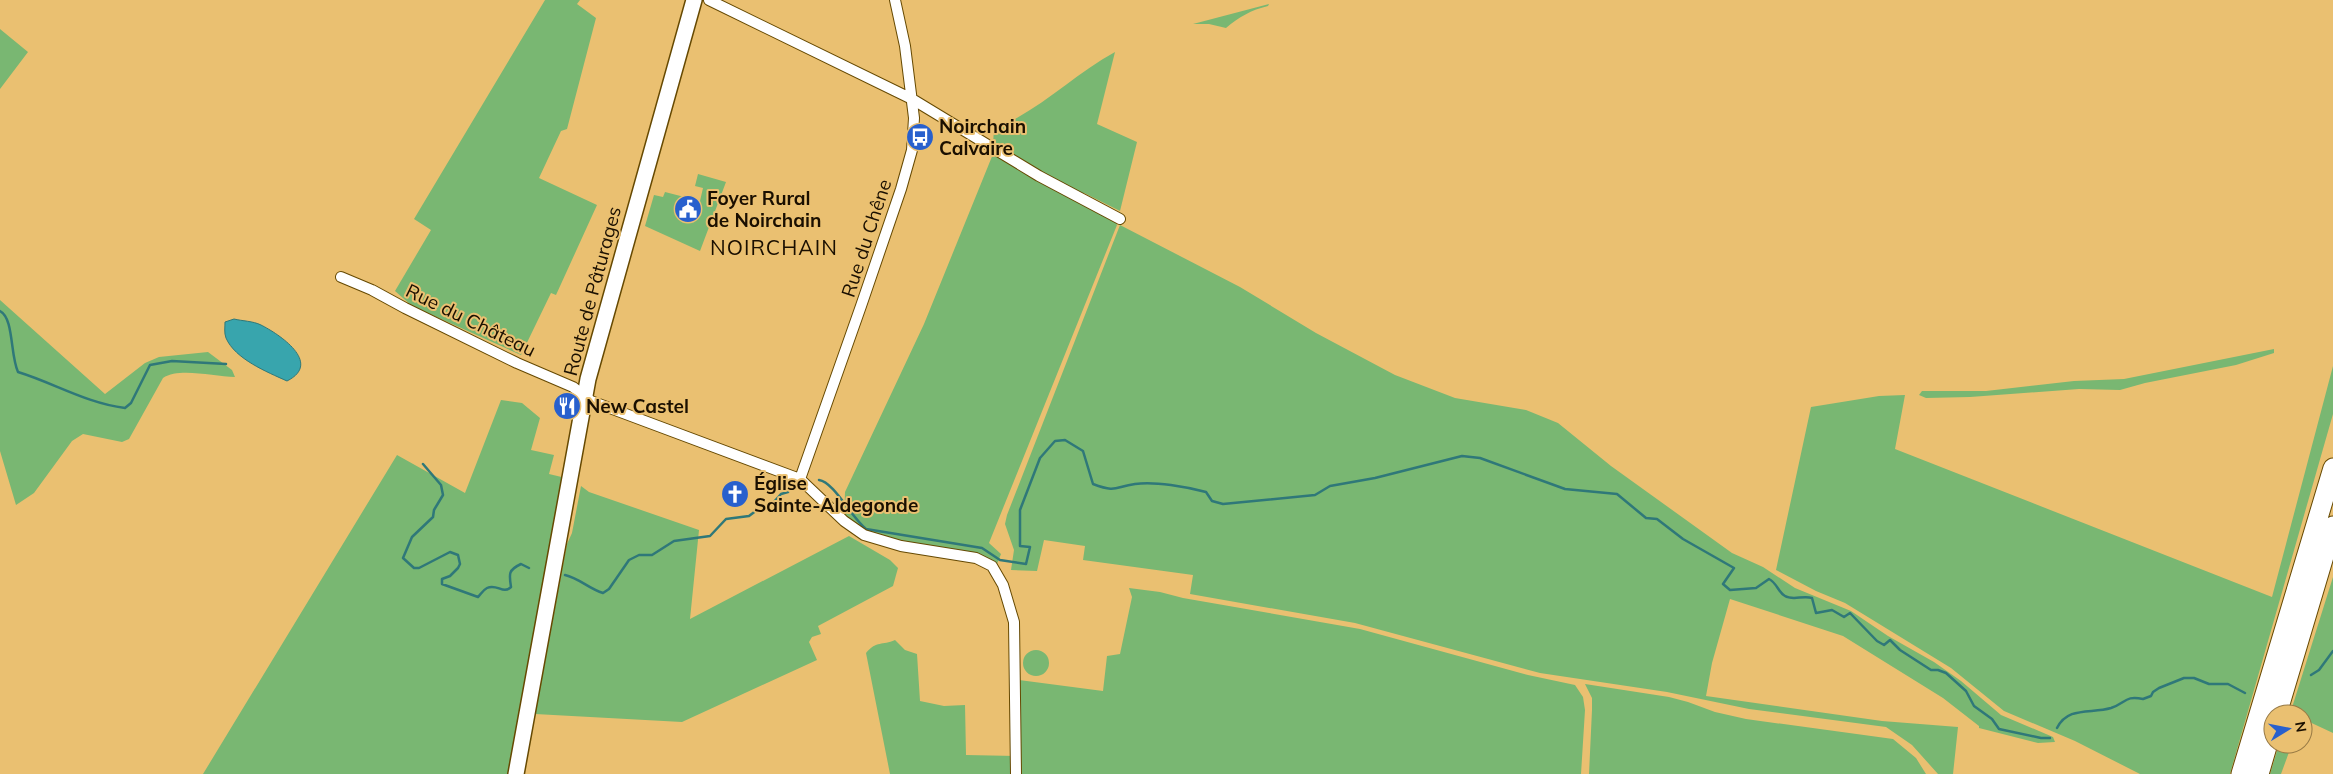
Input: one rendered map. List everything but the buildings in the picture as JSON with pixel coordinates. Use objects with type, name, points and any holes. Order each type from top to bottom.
[{"type":"highway","points":[[2241,774],[2333,468]]},
{"type":"highway","points":[[2280,704],[2333,526]]},
{"type":"highway","points":[[2259,774],[2265,754]]},
{"type":"main road","name":"Route de Pâturages","points":[[516,774],[585,395],[694,0]]},
{"type":"street","points":[[709,0],[912,99],[1039,176],[1120,219]]},
{"type":"street","name":"Rue du Chêne","points":[[800,479],[901,189],[914,135],[912,99],[895,0]]},
{"type":"street","name":"Rue du Château","points":[[341,277],[372,290],[517,363],[573,387],[591,401],[800,479]]},
{"type":"street","points":[[800,479],[844,521],[864,535],[901,546],[976,558],[992,566],[1003,585],[1014,622],[1016,774]]},
{"type":"green space","points":[[545,0],[580,0],[577,4],[596,18],[567,129],[561,131],[539,178],[597,205],[556,295],[551,293],[521,355],[412,306],[395,291],[431,230],[414,219]]},
{"type":"green space","points":[[1269,4],[1246,14],[1226,28],[1209,24],[1193,24]]},
{"type":"green space","points":[[0,29],[28,52],[0,89]]},
{"type":"green space","points":[[1115,52],[1097,124],[1137,142],[1120,211],[1084,193],[1082,199],[993,144],[994,129],[1026,113]]},
{"type":"green space","points":[[993,154],[1115,221],[1117,225],[989,543],[1001,554],[997,564],[881,538],[844,520],[845,492],[924,324]]},
{"type":"green space","points":[[698,174],[726,182],[700,251],[645,226],[654,195],[663,197],[665,192],[700,201],[703,188],[695,186]]},
{"type":"green space","points":[[1120,225],[1240,287],[1316,333],[1395,375],[1455,398],[1526,410],[1558,423],[1611,466],[1732,553],[1763,567],[1795,588],[1851,611],[1888,636],[1934,662],[1961,681],[2001,715],[2053,737],[2055,742],[2038,743],[1979,728],[1979,726],[1943,698],[1843,636],[1730,599],[1712,663],[1706,696],[1882,721],[1958,727],[1953,774],[1938,774],[1912,745],[1886,727],[1749,709],[1667,692],[1540,673],[1355,623],[1190,594],[1193,575],[1083,560],[1085,546],[1044,540],[1037,571],[1011,570],[1014,550],[1005,524],[1007,515]]},
{"type":"green space","points":[[0,300],[105,394],[145,363],[159,357],[208,352],[232,370],[235,377],[178,373],[163,378],[129,439],[122,442],[83,434],[72,441],[34,493],[16,505],[0,451]]},
{"type":"green space","points":[[2274,349],[2274,353],[2236,365],[2145,383],[2120,390],[2079,389],[1970,397],[1926,398],[1919,395],[1922,391],[1986,391],[2074,381],[2124,379]]},
{"type":"green space","points":[[2333,366],[2333,414],[2230,774],[2140,774],[2075,741],[2004,711],[1951,668],[1845,603],[1816,591],[1776,570],[1811,407],[1879,396],[1905,395],[1895,449],[2272,597]]},
{"type":"green space","points":[[501,400],[522,403],[540,418],[531,450],[554,455],[549,474],[570,479],[516,774],[203,774],[397,455],[465,493]]},
{"type":"green space","points":[[581,486],[589,492],[699,530],[690,619],[849,536],[890,560],[898,568],[893,586],[818,626],[821,634],[812,637],[809,642],[817,660],[682,722],[535,714],[567,544],[572,533]]},
{"type":"green space","points":[[2333,577],[2333,733],[2313,724],[2313,704],[2293,704]]},
{"type":"green space","points":[[1129,588],[1360,629],[1528,675],[1575,685],[1583,697],[1585,710],[1581,774],[1019,774],[1019,680],[1103,691],[1107,656],[1120,654],[1132,597]]},
{"type":"green space","points":[[895,640],[905,650],[917,654],[920,701],[944,706],[965,705],[966,755],[1016,756],[1016,774],[890,774],[866,653],[873,646]]},
{"type":"green space","points":[[1036,650],[1045,654],[1049,663],[1045,672],[1036,676],[1027,672],[1023,663],[1027,654]]},
{"type":"green space","points":[[1585,684],[1669,697],[1715,712],[1746,719],[1893,739],[1916,758],[1926,774],[1589,774],[1592,698]]},
{"type":"green space","points":[[2276,754],[2288,754],[2281,774],[2270,774]]},
{"type":"water","points":[[234,319],[261,325],[287,342],[299,358],[301,366],[297,374],[287,381],[252,364],[230,346],[226,338],[225,322]]},
{"type":"waterway","points":[[0,311],[8,321],[18,372],[97,402],[125,408],[131,403],[150,365],[172,361],[226,364]]},
{"type":"waterway","points":[[819,480],[825,482],[837,493],[860,524],[866,529],[982,548],[1000,560],[1026,564],[1030,547],[1020,546],[1020,510],[1040,458],[1055,441],[1065,440],[1083,451],[1093,484],[1111,489],[1143,483],[1171,485],[1206,492],[1212,501],[1223,504],[1315,495],[1330,486],[1375,478],[1462,456],[1480,458],[1565,489],[1617,494],[1646,518],[1657,519],[1683,539],[1734,568],[1723,584],[1730,590],[1756,588],[1769,579],[1788,597],[1812,598],[1816,613],[1832,610],[1844,617],[1850,613],[1877,641],[1884,645],[1890,640],[1900,650],[1931,670],[1946,673],[1966,691],[1974,706],[1992,719],[1999,729],[2041,738],[2050,738]]},
{"type":"waterway","points":[[423,464],[441,485],[443,495],[434,510],[433,517],[412,537],[403,558],[414,568],[419,568],[450,552],[458,555],[460,564],[458,568],[450,576],[442,579],[442,584],[478,597],[487,588],[508,589],[511,587],[510,573],[512,570],[521,564],[529,568]]},
{"type":"waterway","points":[[565,575],[603,593],[609,589],[629,560],[639,555],[652,555],[674,541],[710,536],[726,519],[749,516],[761,507],[772,504],[781,494],[788,492]]},
{"type":"waterway","points":[[2311,675],[2319,670],[2333,651]]},
{"type":"waterway","points":[[2057,728],[2067,716],[2111,708],[2133,698],[2143,699],[2151,696],[2159,688],[2184,678],[2194,678],[2209,684],[2228,684],[2245,693]]},
{"type":"place","name":"Noirchain Calvaire","points":[[920,137]]},
{"type":"place","name":"Foyer Rural de Noirchain","points":[[688,209]]},
{"type":"place","name":"New Castel","points":[[567,406]]},
{"type":"place","name":"Église Sainte-Aldegonde","points":[[735,494]]},
{"type":"district","name":"NOIRCHAIN","points":[[774,248]]}]
